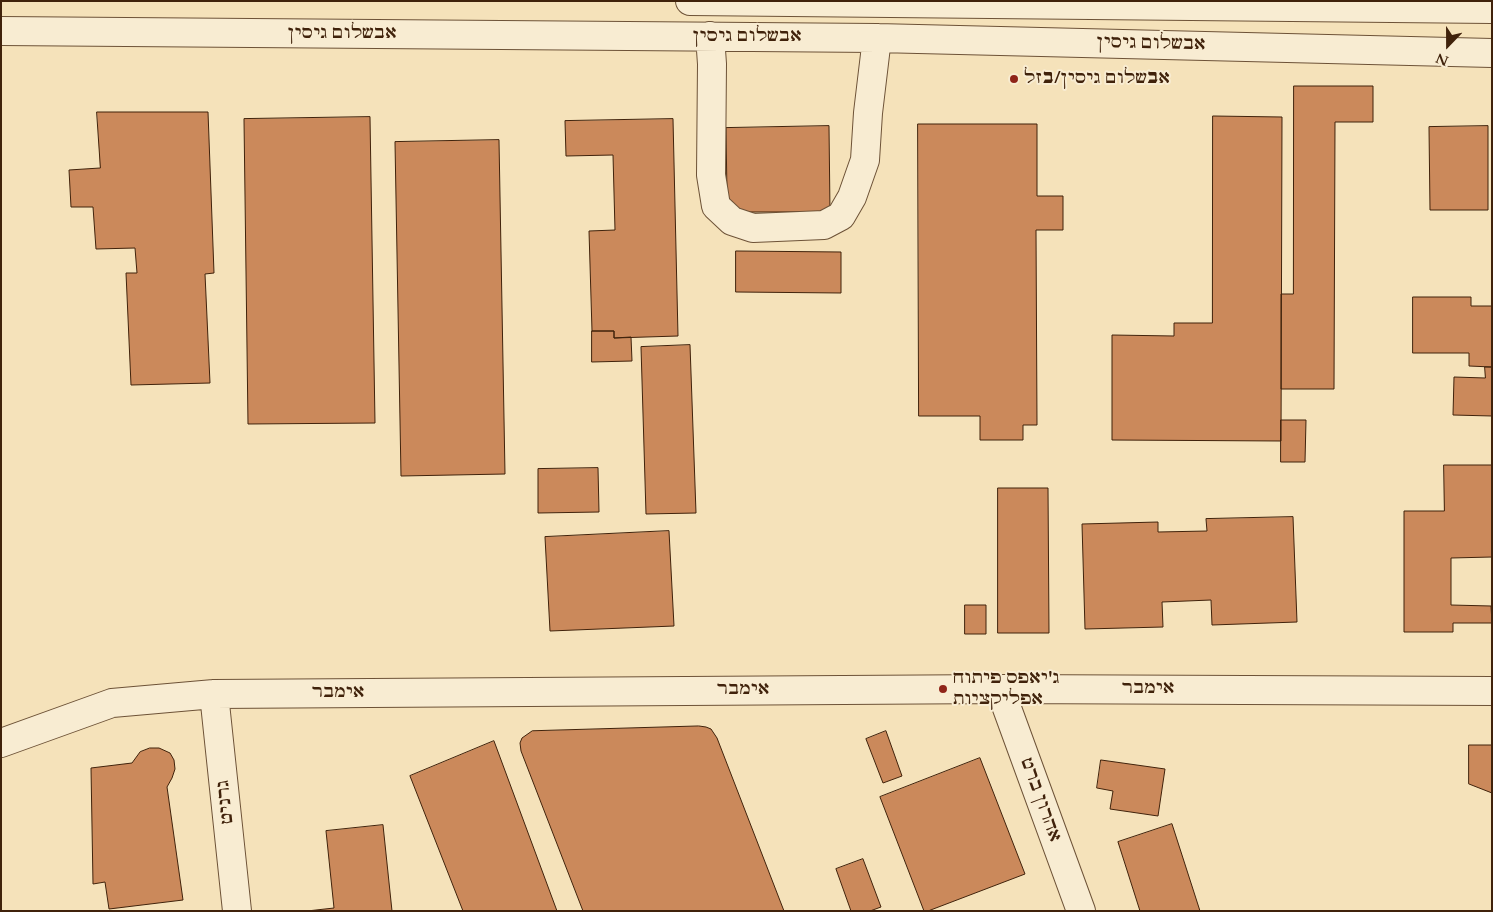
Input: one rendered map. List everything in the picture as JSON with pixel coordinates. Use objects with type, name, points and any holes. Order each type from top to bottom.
[{"type":"street","name":"אבשלום גיסין","points":[[690,1],[1492,9]]},
{"type":"street","name":"אבשלום גיסין","points":[[1,31],[878,38],[1492,53]]},
{"type":"street","points":[[710,36],[712,64],[711,174],[716,206],[732,221],[753,228],[824,225],[841,216],[852,197],[865,160],[868,113],[878,38]]},
{"type":"street","name":"אימבר","points":[[1,743],[112,703],[214,694],[1000,689],[1492,691]]},
{"type":"street","name":"אהרון ברט","points":[[1000,689],[1081,911]]},
{"type":"street","name":"גרניט","points":[[214,694],[238,911]]},
{"type":"building","points":[[1294,86],[1373,86],[1373,122],[1335,122],[1334,389],[1281,389],[1281,294],[1293,294]]},
{"type":"building","points":[[97,112],[208,112],[214,273],[205,274],[210,383],[131,385],[126,273],[137,273],[135,248],[96,249],[93,207],[71,207],[69,170],[100,168]]},
{"type":"building","points":[[1213,116],[1282,117],[1281,441],[1112,440],[1112,335],[1174,336],[1174,323],[1212,323]]},
{"type":"building","points":[[370,117],[375,423],[248,424],[244,119]]},
{"type":"building","points":[[673,119],[678,336],[614,338],[614,331],[592,331],[589,231],[615,230],[613,155],[566,156],[565,121]]},
{"type":"building","points":[[918,124],[1037,124],[1037,196],[1063,196],[1063,230],[1036,230],[1037,425],[1023,425],[1023,440],[980,440],[980,416],[919,416]]},
{"type":"building","points":[[829,126],[830,212],[741,212],[727,197],[726,128]]},
{"type":"building","points":[[1488,126],[1488,210],[1430,210],[1429,127]]},
{"type":"building","points":[[499,140],[505,474],[401,476],[395,142]]},
{"type":"building","points":[[736,251],[841,252],[841,293],[736,292]]},
{"type":"building","points":[[1413,297],[1471,297],[1471,306],[1492,306],[1492,367],[1469,366],[1469,353],[1413,353]]},
{"type":"building","points":[[592,331],[614,331],[614,338],[631,337],[632,361],[592,362]]},
{"type":"building","points":[[690,345],[696,513],[646,514],[641,347]]},
{"type":"building","points":[[1485,367],[1492,367],[1492,416],[1453,415],[1454,377],[1485,378]]},
{"type":"building","points":[[1281,420],[1306,420],[1305,462],[1281,462]]},
{"type":"building","points":[[1444,465],[1492,465],[1492,557],[1451,558],[1451,605],[1491,606],[1492,623],[1453,623],[1453,632],[1404,632],[1404,511],[1444,511]]},
{"type":"building","points":[[598,468],[599,512],[538,513],[538,469]]},
{"type":"building","points":[[998,488],[1048,488],[1049,633],[998,633]]},
{"type":"building","points":[[1293,517],[1297,622],[1212,625],[1211,600],[1162,602],[1163,627],[1085,629],[1082,524],[1158,522],[1158,532],[1207,531],[1206,519]]},
{"type":"building","points":[[669,531],[674,626],[550,631],[545,537]]},
{"type":"building","points":[[965,605],[986,605],[986,634],[965,634]]},
{"type":"building","points":[[699,726],[711,729],[717,738],[784,911],[583,911],[521,751],[520,743],[522,738],[532,731]]},
{"type":"building","points":[[886,731],[902,776],[883,783],[866,739]]},
{"type":"building","points":[[494,741],[557,911],[463,911],[410,776]]},
{"type":"building","points":[[1469,745],[1492,745],[1492,793],[1469,784]]},
{"type":"building","points":[[150,748],[159,748],[170,753],[174,760],[175,769],[167,787],[183,900],[109,909],[105,882],[93,884],[91,768],[132,763],[140,752]]},
{"type":"building","points":[[980,758],[1025,874],[924,911],[880,797]]},
{"type":"building","points":[[1101,760],[1165,769],[1158,816],[1110,809],[1113,791],[1097,788]]},
{"type":"building","points":[[1172,824],[1200,911],[1140,911],[1118,842]]},
{"type":"building","points":[[383,825],[392,911],[307,911],[334,908],[326,831]]},
{"type":"building","points":[[863,859],[881,907],[870,911],[851,911],[836,869]]},
{"type":"place","name":"אבשלום גיסין/בזל","points":[[1014,79]]},
{"type":"place","name":"ג'יאפס פיתוח אפליקציות","points":[[943,689]]}]
